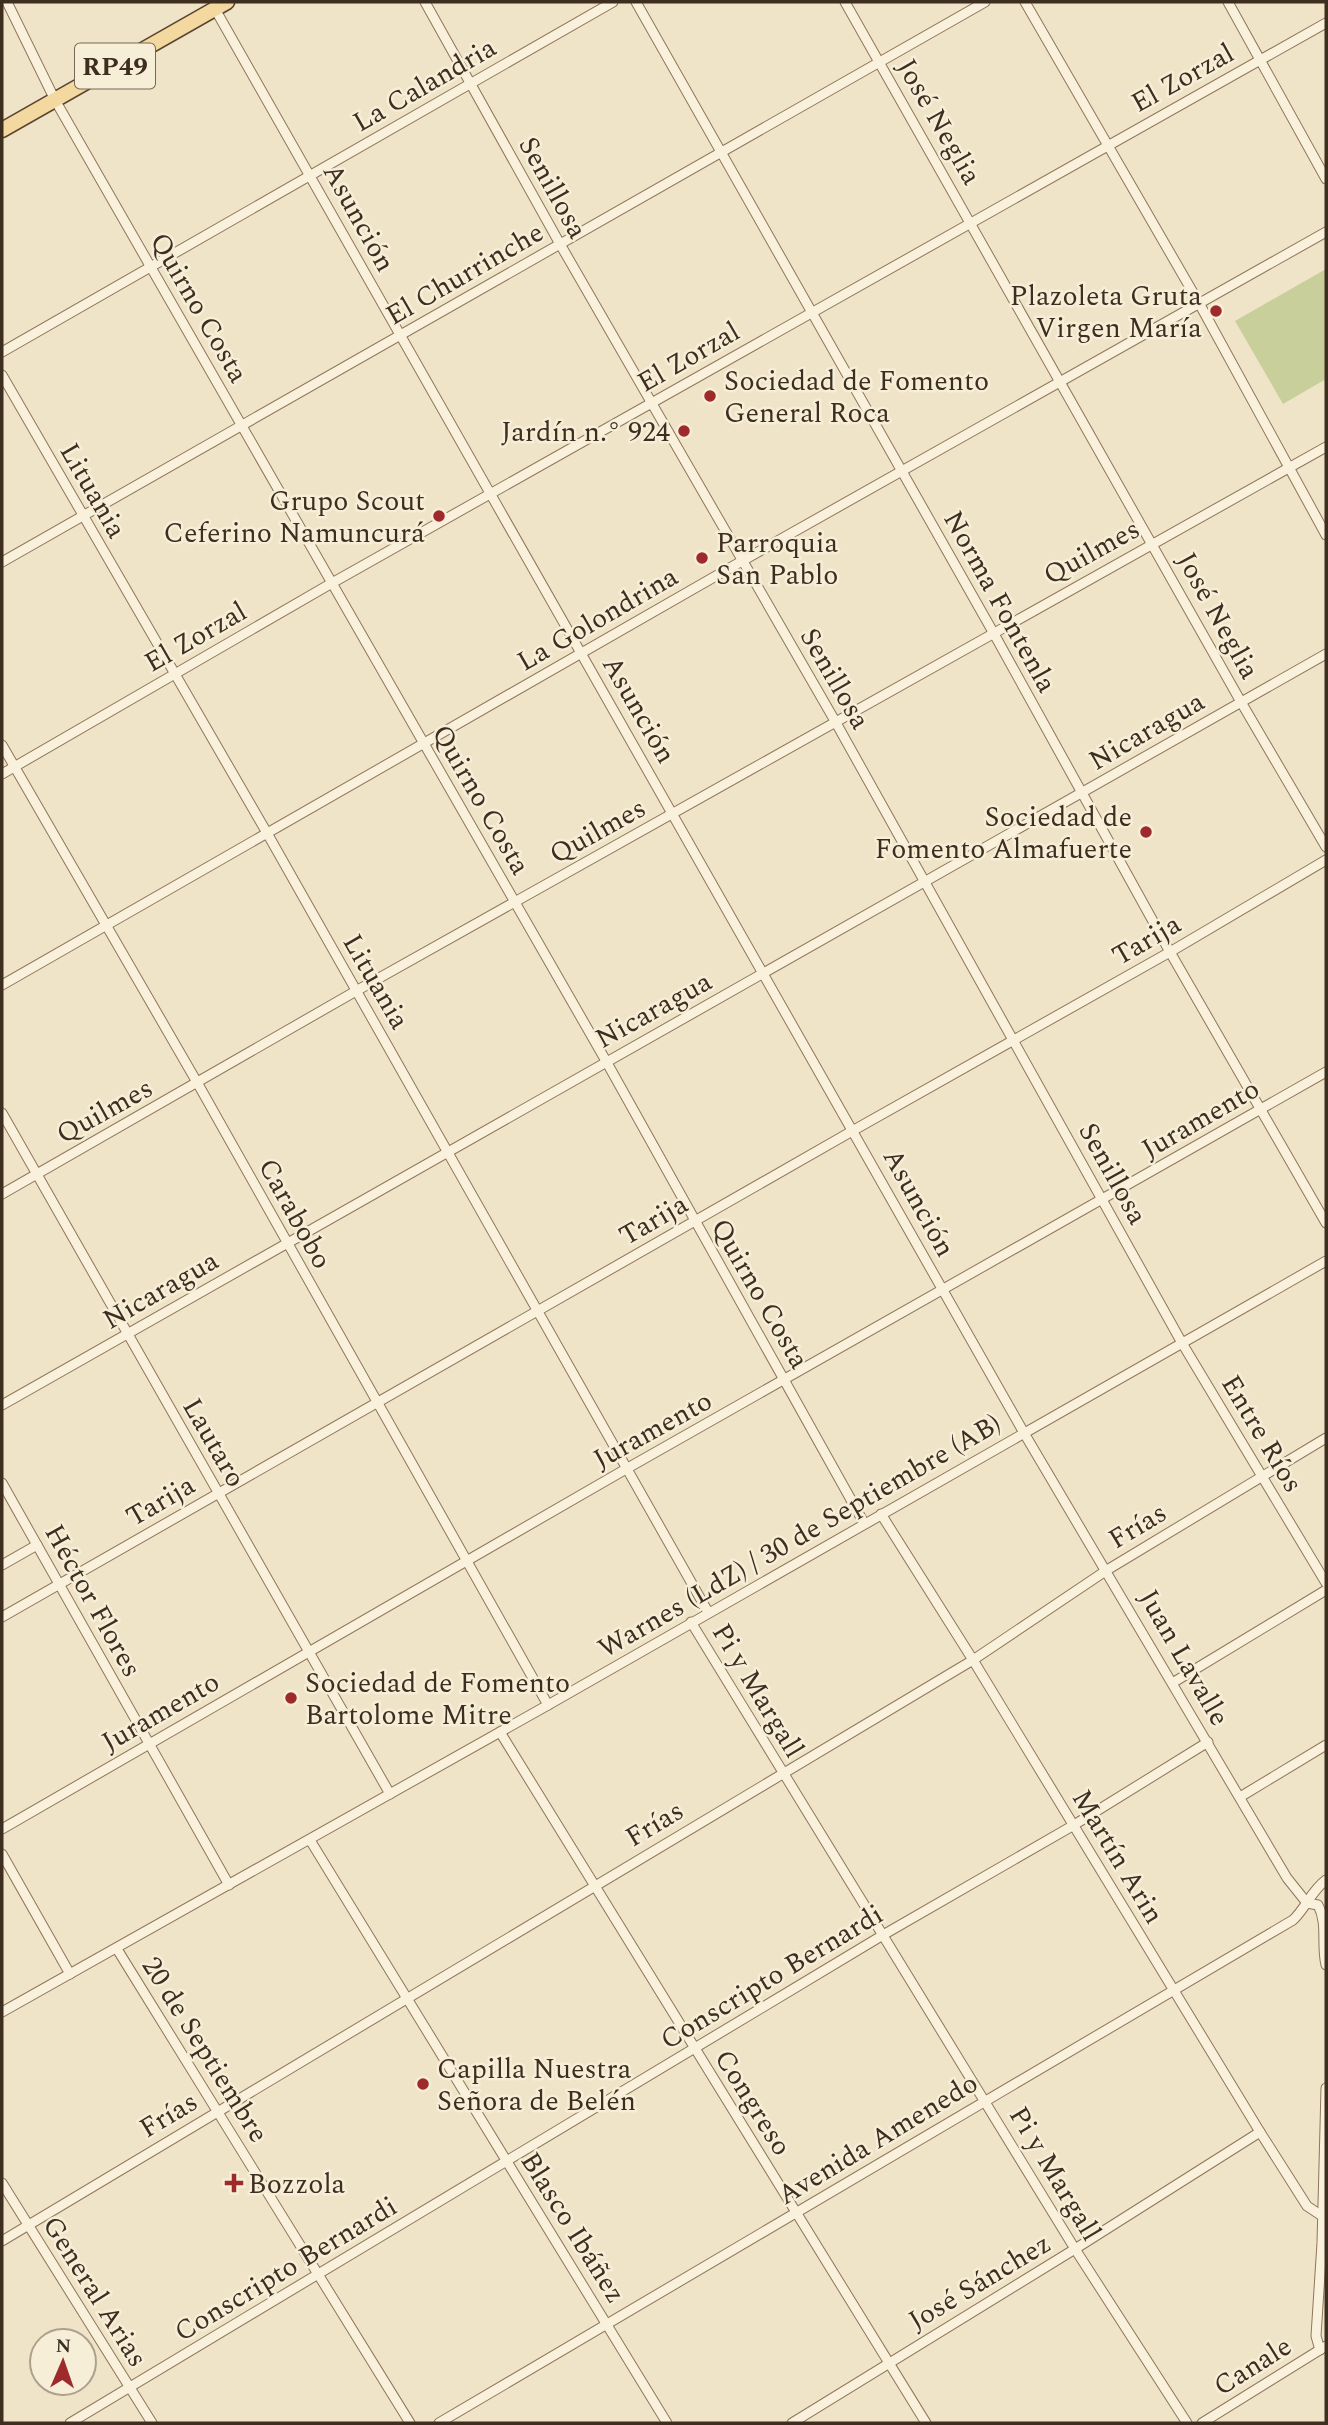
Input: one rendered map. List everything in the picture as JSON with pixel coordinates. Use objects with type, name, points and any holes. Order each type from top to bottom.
[{"type":"main road","name":"RP49","points":[[2,130],[221,5]]},
{"type":"street","name":"Quirno Costa","points":[[7,2],[55,100],[606,1061],[864,1523]]},
{"type":"street","name":"Senillosa","points":[[425,2],[560,244],[835,721],[1182,1343]]},
{"type":"street","name":"La Calandria","points":[[2,352],[612,2]]},
{"type":"street","name":"Norma Fontenla","points":[[636,2],[993,632],[1170,952],[1326,1223]]},
{"type":"street","name":"José Neglia","points":[[845,2],[972,222],[1241,702],[1326,847]]},
{"type":"street","name":"El Churrinche","points":[[2,562],[985,2]]},
{"type":"street","points":[[1025,2],[1199,303],[1326,535]]},
{"type":"street","points":[[1228,2],[1326,179]]},
{"type":"street","name":"Asunción","points":[[221,5],[310,176],[1024,1433]]},
{"type":"street","name":"El Zorzal","points":[[2,774],[651,402],[1326,23]]},
{"type":"street","name":"La Golondrina","points":[[2,985],[742,561],[1326,232]]},
{"type":"street","name":"Lituania","points":[[2,375],[267,833],[708,1612]]},
{"type":"street","name":"Quilmes","points":[[2,1194],[356,991],[1326,447]]},
{"type":"street","name":"Nicaragua","points":[[2,1405],[1326,654]]},
{"type":"street","name":"Carabobo","points":[[2,745],[198,1084],[548,1705]]},
{"type":"street","name":"Tarija","points":[[2,1616],[1170,952],[1326,860]]},
{"type":"street","name":"Juramento","points":[[2,1829],[626,1469],[1326,1072]]},
{"type":"street","name":"Lautaro","points":[[2,1113],[390,1794]]},
{"type":"street","name":"Warnes (LdZ) / 30 de Septiembre (AB)","points":[[2,2012],[310,1840],[1326,1262]]},
{"type":"street","name":"Entre Ríos","points":[[1182,1343],[1326,1583]]},
{"type":"street","name":"Juan Lavalle","points":[[1024,1433],[1174,1682],[1287,1878],[1307,1903],[1320,1908],[1325,1931],[1326,1965]]},
{"type":"street","name":"Frías","points":[[2,2241],[973,1660],[1107,1570],[1326,1438]]},
{"type":"street","name":"Héctor Flores","points":[[2,1483],[229,1885]]},
{"type":"street","name":"Martín Arin","points":[[881,1514],[1260,2132],[1307,2206],[1322,2216]]},
{"type":"street","points":[[2,1565],[37,1545]]},
{"type":"street","points":[[1174,1682],[1326,1590]]},
{"type":"street","name":"Pi y Margall","points":[[691,1622],[1076,2249],[1187,2423]]},
{"type":"street","name":"Congreso","points":[[500,1732],[926,2423]]},
{"type":"street","name":"Conscripto Bernardi","points":[[70,2423],[883,1935],[1074,1825],[1208,1742]]},
{"type":"street","points":[[1240,1797],[1326,1745]]},
{"type":"street","name":"Blasco Ibáñez","points":[[310,1840],[667,2423]]},
{"type":"street","points":[[2,1854],[71,1973]]},
{"type":"street","name":"Avenida Amenedo","points":[[439,2423],[1293,1920],[1312,1893],[1326,1880]]},
{"type":"street","name":"20 de Septiembre","points":[[117,1949],[410,2423]]},
{"type":"street","points":[[1323,2348],[1316,2336],[1326,2088]]},
{"type":"street","name":"José Sánchez","points":[[792,2423],[1076,2249],[1260,2132]]},
{"type":"street","name":"General Arias","points":[[2,2183],[152,2423]]},
{"type":"street","name":"Canale","points":[[1202,2423],[1323,2348]]},
{"type":"green space","points":[[1326,269],[1326,379],[1283,404],[1235,321]]},
{"type":"place","name":"Plazoleta Gruta Virgen María","points":[[1216,311]]},
{"type":"place","name":"Sociedad de Fomento General Roca","points":[[710,396]]},
{"type":"place","name":"Jardín n.° 924","points":[[684,431]]},
{"type":"place","name":"Grupo Scout Ceferino Namuncurá","points":[[439,516]]},
{"type":"place","name":"Parroquia San Pablo","points":[[702,558]]},
{"type":"place","name":"Sociedad de Fomento Almafuerte","points":[[1146,832]]},
{"type":"place","name":"Sociedad de Fomento Bartolome Mitre","points":[[291,1698]]},
{"type":"place","name":"Capilla Nuestra Señora de Belén","points":[[423,2084]]},
{"type":"place","name":"Bozzola","points":[[234,2183]]}]
